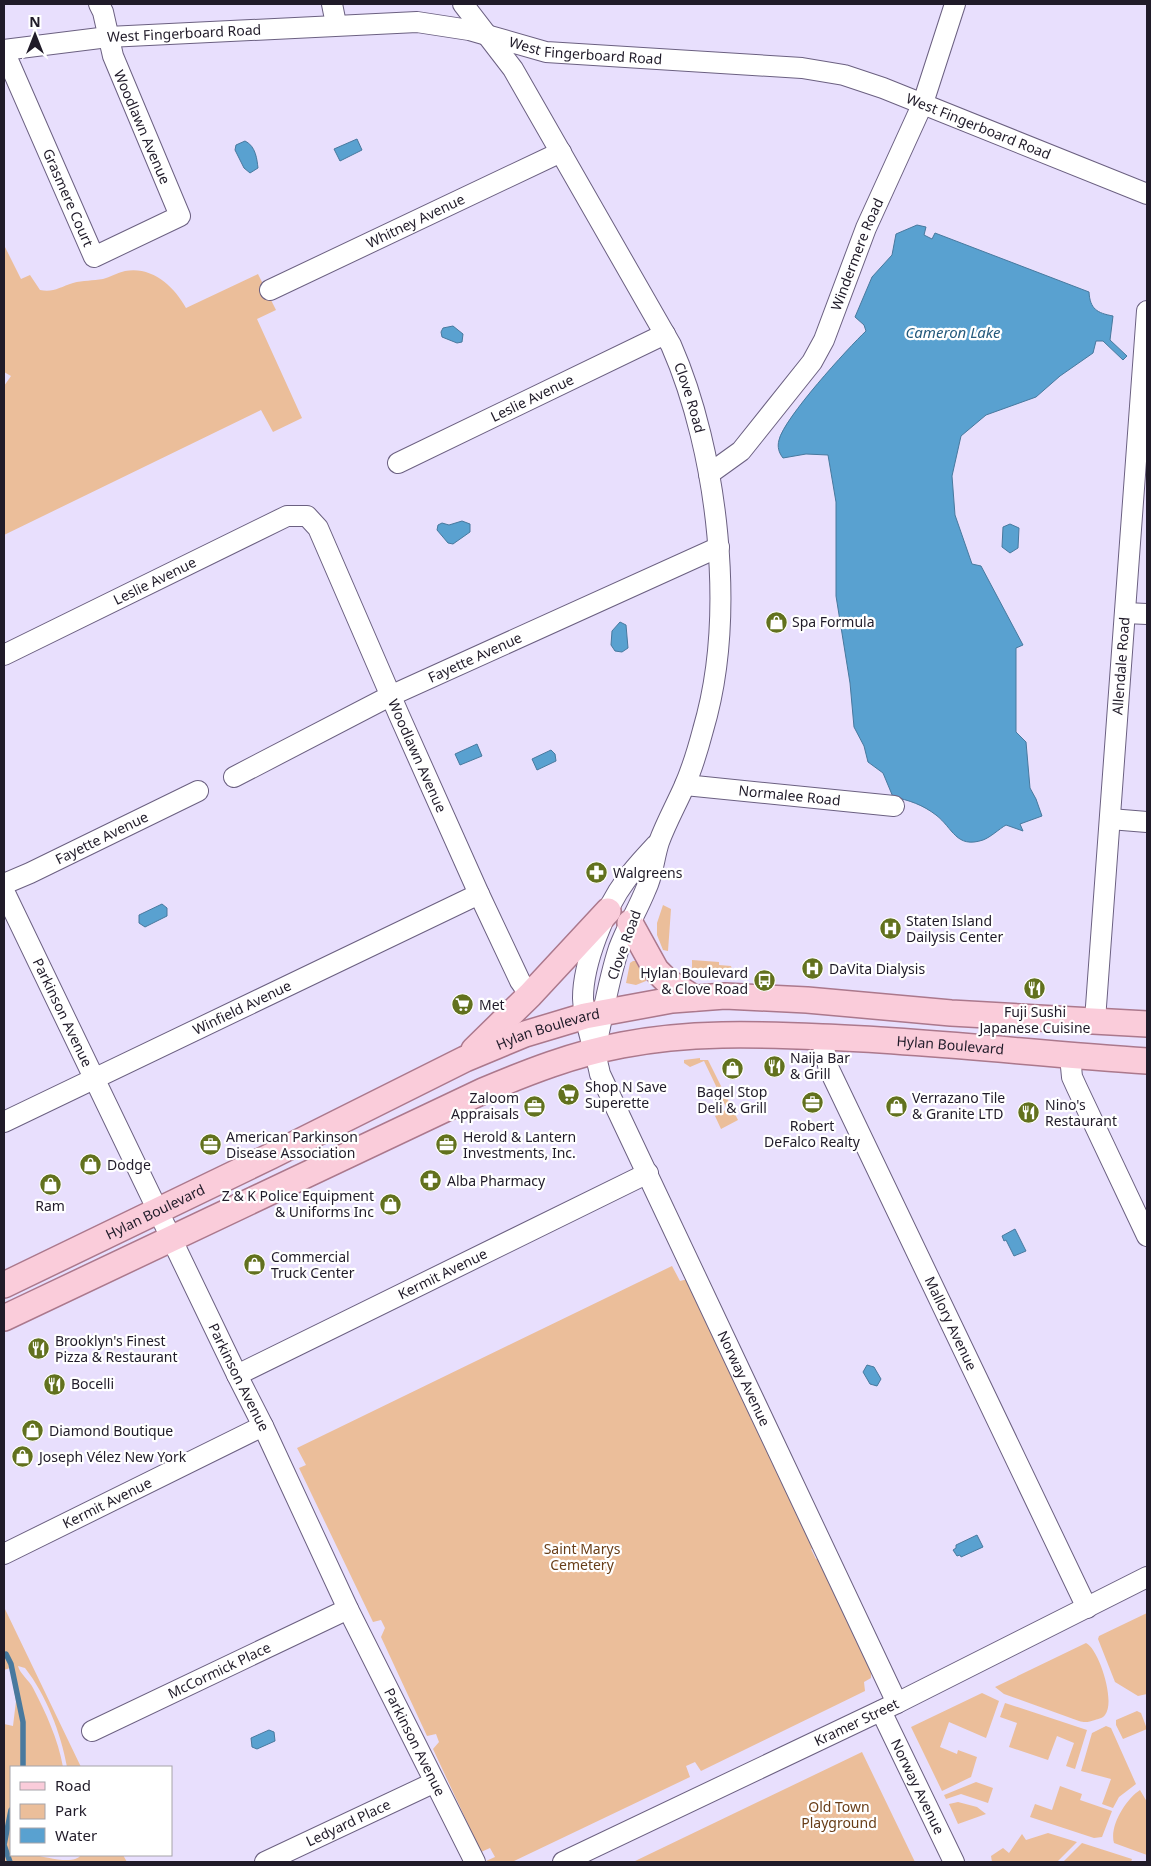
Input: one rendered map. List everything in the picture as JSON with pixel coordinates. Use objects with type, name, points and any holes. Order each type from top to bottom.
[{"type":"main road","points":[[465,1059],[530,994],[619,917],[656,970],[668,982],[694,998]]},
{"type":"main road","name":"Hylan Boulevard","points":[[4,1284],[158,1211],[465,1059],[524,1034],[594,1014],[694,998],[726,996],[806,1000],[951,1013],[1147,1024]]},
{"type":"main road","name":"Hylan Boulevard","points":[[4,1318],[482,1091],[532,1071],[595,1050],[644,1041],[703,1035],[760,1034],[922,1041],[1070,1056],[1147,1061]]},
{"type":"street","name":"Woodlawn Avenue","points":[[99,4],[112,56],[180,216]]},
{"type":"street","points":[[332,4],[336,24]]},
{"type":"street","name":"Clove Road","points":[[463,4],[513,69],[665,334],[681,372],[699,431],[709,474],[719,547],[719,610],[714,673],[704,727],[685,784],[659,842],[626,880],[619,917],[594,944],[583,998],[594,1014],[595,1050]]},
{"type":"street","name":"Windermere Road","points":[[709,474],[741,451],[812,362],[824,340],[866,228],[922,103],[955,4]]},
{"type":"street","name":"West Fingerboard Road","points":[[4,51],[108,37],[336,24],[417,22],[446,25],[534,49],[561,54],[752,63],[824,71],[863,80],[1147,194]]},
{"type":"street","name":"Grasmere Court","points":[[4,51],[94,257],[180,216]]},
{"type":"street","name":"Whitney Avenue","points":[[270,290],[561,152]]},
{"type":"street","name":"Allendale Road","points":[[1095,1020],[1125,613],[1144,408],[1147,311]]},
{"type":"street","name":"Leslie Avenue","points":[[398,463],[665,334]]},
{"type":"street","name":"Leslie Avenue","points":[[4,655],[287,516],[307,516]]},
{"type":"street","name":"Woodlawn Avenue","points":[[307,516],[318,528],[390,696],[479,894],[520,981],[530,994]]},
{"type":"street","name":"Fayette Avenue","points":[[234,776],[390,696],[719,547]]},
{"type":"street","points":[[1125,613],[1147,614]]},
{"type":"street","name":"Normalee Road","points":[[685,784],[894,806]]},
{"type":"street","name":"Fayette Avenue","points":[[4,884],[198,791]]},
{"type":"street","points":[[1110,819],[1147,822]]},
{"type":"street","name":"Parkinson Avenue","points":[[4,891],[93,1080],[263,1426],[348,1609],[433,1783],[475,1862]]},
{"type":"street","name":"Winfield Avenue","points":[[4,1122],[479,894]]},
{"type":"street","name":"Mallory Avenue","points":[[821,1036],[822,1049],[829,1068],[1087,1608]]},
{"type":"street","name":"Norway Avenue","points":[[595,1050],[600,1074],[648,1173],[889,1707],[954,1862]]},
{"type":"street","points":[[1070,1056],[1072,1077],[1147,1236]]},
{"type":"street","name":"Kermit Avenue","points":[[237,1375],[648,1173]]},
{"type":"street","name":"Kermit Avenue","points":[[4,1554],[263,1426]]},
{"type":"street","name":"Kramer Street","points":[[563,1862],[889,1707],[1147,1577]]},
{"type":"street","name":"McCormick Place","points":[[92,1731],[348,1609]]},
{"type":"street","name":"Ledyard Place","points":[[265,1862],[433,1783]]},
{"type":"green space","points":[[4,245],[21,279],[30,275],[40,290],[53,290],[77,282],[103,279],[125,271],[135,270],[161,279],[169,285],[186,308],[258,274],[276,310],[257,319],[302,418],[273,432],[261,410],[4,535],[4,386],[11,376],[4,372]]},
{"type":"green space","points":[[663,905],[671,909],[668,951],[663,950],[657,935],[657,923]]},
{"type":"green space","points":[[692,960],[719,962],[719,965],[731,966],[734,977],[692,975]]},
{"type":"green space","points":[[637,961],[647,977],[646,981],[636,985],[626,983],[630,963]]},
{"type":"green space","points":[[700,1058],[700,1060],[708,1060],[738,1120],[721,1129],[715,1116],[727,1109],[704,1061],[690,1067],[684,1063],[684,1060]]},
{"type":"green space","name":"Saint Marys Cemetery","points":[[672,1266],[680,1281],[688,1279],[817,1544],[811,1549],[816,1559],[820,1558],[871,1671],[871,1678],[864,1682],[865,1691],[701,1771],[695,1762],[686,1766],[690,1777],[512,1862],[488,1862],[486,1861],[495,1857],[490,1848],[481,1852],[433,1749],[439,1742],[436,1734],[427,1736],[381,1637],[385,1628],[381,1620],[373,1622],[299,1468],[306,1465],[297,1448]]},
{"type":"green space","points":[[4,1607],[81,1766],[67,1766],[57,1728],[46,1702],[25,1668],[18,1666],[33,1688],[47,1717],[55,1736],[63,1766],[10,1766],[10,1856],[35,1856],[72,1860],[80,1856],[124,1856],[127,1862],[4,1862],[4,1724],[13,1726],[16,1701],[10,1668],[4,1670]]},
{"type":"green space","points":[[1147,1613],[1147,1694],[1138,1696],[1115,1682],[1098,1639],[1099,1636]]},
{"type":"green space","points":[[1086,1643],[1091,1647],[1101,1665],[1107,1688],[1108,1708],[1102,1718],[1089,1722],[1079,1721],[1004,1694],[995,1687]]},
{"type":"green space","points":[[982,1693],[999,1701],[986,1738],[949,1722],[940,1747],[957,1754],[958,1750],[977,1757],[971,1777],[942,1791],[911,1727]]},
{"type":"green space","points":[[1005,1703],[1087,1730],[1075,1769],[1066,1766],[1074,1743],[1057,1736],[1048,1760],[1009,1747],[1017,1723],[1000,1717]]},
{"type":"green space","points":[[1137,1711],[1141,1713],[1147,1729],[1123,1739],[1116,1725],[1116,1720]]},
{"type":"green space","points":[[1106,1726],[1111,1728],[1136,1784],[1119,1797],[1113,1808],[1102,1804],[1111,1779],[1081,1771],[1092,1733]]},
{"type":"green space","name":"Old Town Playground","points":[[862,1752],[915,1862],[633,1862]]},
{"type":"green space","points":[[976,1782],[993,1788],[988,1803],[961,1794],[946,1799],[944,1795]]},
{"type":"green space","points":[[1060,1786],[1082,1794],[1080,1800],[1112,1811],[1102,1837],[1094,1838],[1030,1817],[1035,1804],[1052,1810]]},
{"type":"green space","points":[[1140,1790],[1147,1802],[1147,1855],[1114,1843],[1113,1836],[1116,1821],[1124,1806]]},
{"type":"green space","points":[[958,1802],[977,1807],[986,1814],[958,1824],[949,1804]]},
{"type":"green space","points":[[1048,1833],[1077,1842],[1057,1862],[992,1862],[991,1856],[1003,1848],[1009,1853],[1022,1834],[1026,1840]]},
{"type":"green space","points":[[1082,1843],[1132,1859],[1131,1862],[1063,1862]]},
{"type":"water","points":[[357,139],[362,150],[340,161],[334,149]]},
{"type":"water","points":[[245,141],[252,146],[257,161],[258,168],[250,173],[244,168],[235,150],[236,145]]},
{"type":"water","name":"Cameron Lake","points":[[917,225],[926,227],[924,235],[932,239],[935,233],[1089,292],[1095,309],[1113,316],[1110,340],[1127,356],[1123,360],[1103,341],[1096,341],[1093,353],[1060,376],[1036,397],[986,415],[961,436],[952,476],[955,515],[972,564],[981,566],[1023,645],[1016,648],[1016,732],[1026,742],[1030,788],[1042,816],[1020,824],[1023,831],[1006,825],[986,839],[974,842],[967,842],[956,836],[942,820],[926,808],[910,801],[893,797],[883,773],[868,762],[864,746],[854,727],[850,683],[836,596],[836,502],[828,455],[806,454],[783,458],[778,447],[783,430],[804,400],[866,331],[864,325],[855,317],[872,277],[892,255],[896,234]]},
{"type":"water","points":[[453,326],[463,334],[462,342],[457,343],[442,337],[441,332],[443,328]]},
{"type":"water","points":[[462,521],[470,524],[470,532],[453,544],[448,543],[437,530],[438,525],[442,523],[449,525]]},
{"type":"water","points":[[1010,524],[1019,528],[1018,548],[1010,553],[1002,547],[1003,527]]},
{"type":"water","points":[[620,622],[626,625],[628,648],[622,652],[615,651],[611,645],[612,631]]},
{"type":"water","points":[[477,744],[482,756],[460,765],[455,754]]},
{"type":"water","points":[[551,750],[555,754],[556,761],[537,770],[532,759]]},
{"type":"water","points":[[162,904],[167,908],[167,916],[145,927],[139,923],[139,915]]},
{"type":"water","points":[[1015,1229],[1026,1251],[1014,1256],[1002,1236]]},
{"type":"water","points":[[867,1365],[874,1367],[881,1379],[877,1386],[870,1384],[863,1372]]},
{"type":"water","points":[[977,1535],[983,1547],[961,1557],[960,1555],[957,1556],[953,1550],[956,1548],[956,1545]]},
{"type":"water","points":[[269,1730],[274,1732],[275,1741],[257,1749],[252,1747],[251,1738]]},
{"type":"waterway","points":[[6,1654],[11,1664],[23,1722],[23,1766]]},
{"type":"waterway","points":[[10,1815],[4,1845],[10,1862]]},
{"type":"place","name":"Spa Formula","points":[[776,622]]},
{"type":"place","name":"Walgreens","points":[[597,873]]},
{"type":"place","name":"Staten Island Dailysis Center","points":[[890,929]]},
{"type":"place","name":"DaVita Dialysis","points":[[813,969]]},
{"type":"place","name":"Hylan Boulevard & Clove Road","points":[[764,981]]},
{"type":"place","name":"Fuji Sushi Japanese Cuisine","points":[[1035,989]]},
{"type":"place","name":"Met","points":[[463,1005]]},
{"type":"place","name":"Naija Bar & Grill","points":[[774,1066]]},
{"type":"place","name":"Bagel Stop Deli & Grill","points":[[732,1069]]},
{"type":"place","name":"Shop N Save Superette","points":[[569,1095]]},
{"type":"place","name":"Robert DeFalco Realty","points":[[812,1103]]},
{"type":"place","name":"Zaloom Appraisals","points":[[535,1106]]},
{"type":"place","name":"Verrazano Tile & Granite LTD","points":[[896,1106]]},
{"type":"place","name":"Nino's Restaurant","points":[[1029,1113]]},
{"type":"place","name":"American Parkinson Disease Association","points":[[210,1145]]},
{"type":"place","name":"Herold & Lantern Investments, Inc.","points":[[447,1145]]},
{"type":"place","name":"Dodge","points":[[91,1165]]},
{"type":"place","name":"Alba Pharmacy","points":[[431,1181]]},
{"type":"place","name":"Ram","points":[[50,1184]]},
{"type":"place","name":"Z & K Police Equipment & Uniforms Inc","points":[[390,1204]]},
{"type":"place","name":"Commercial Truck Center","points":[[255,1265]]},
{"type":"place","name":"Brooklyn's Finest Pizza & Restaurant","points":[[39,1349]]},
{"type":"place","name":"Bocelli","points":[[55,1384]]},
{"type":"place","name":"Diamond Boutique","points":[[33,1431]]},
{"type":"place","name":"Joseph Vélez New York","points":[[23,1457]]}]
